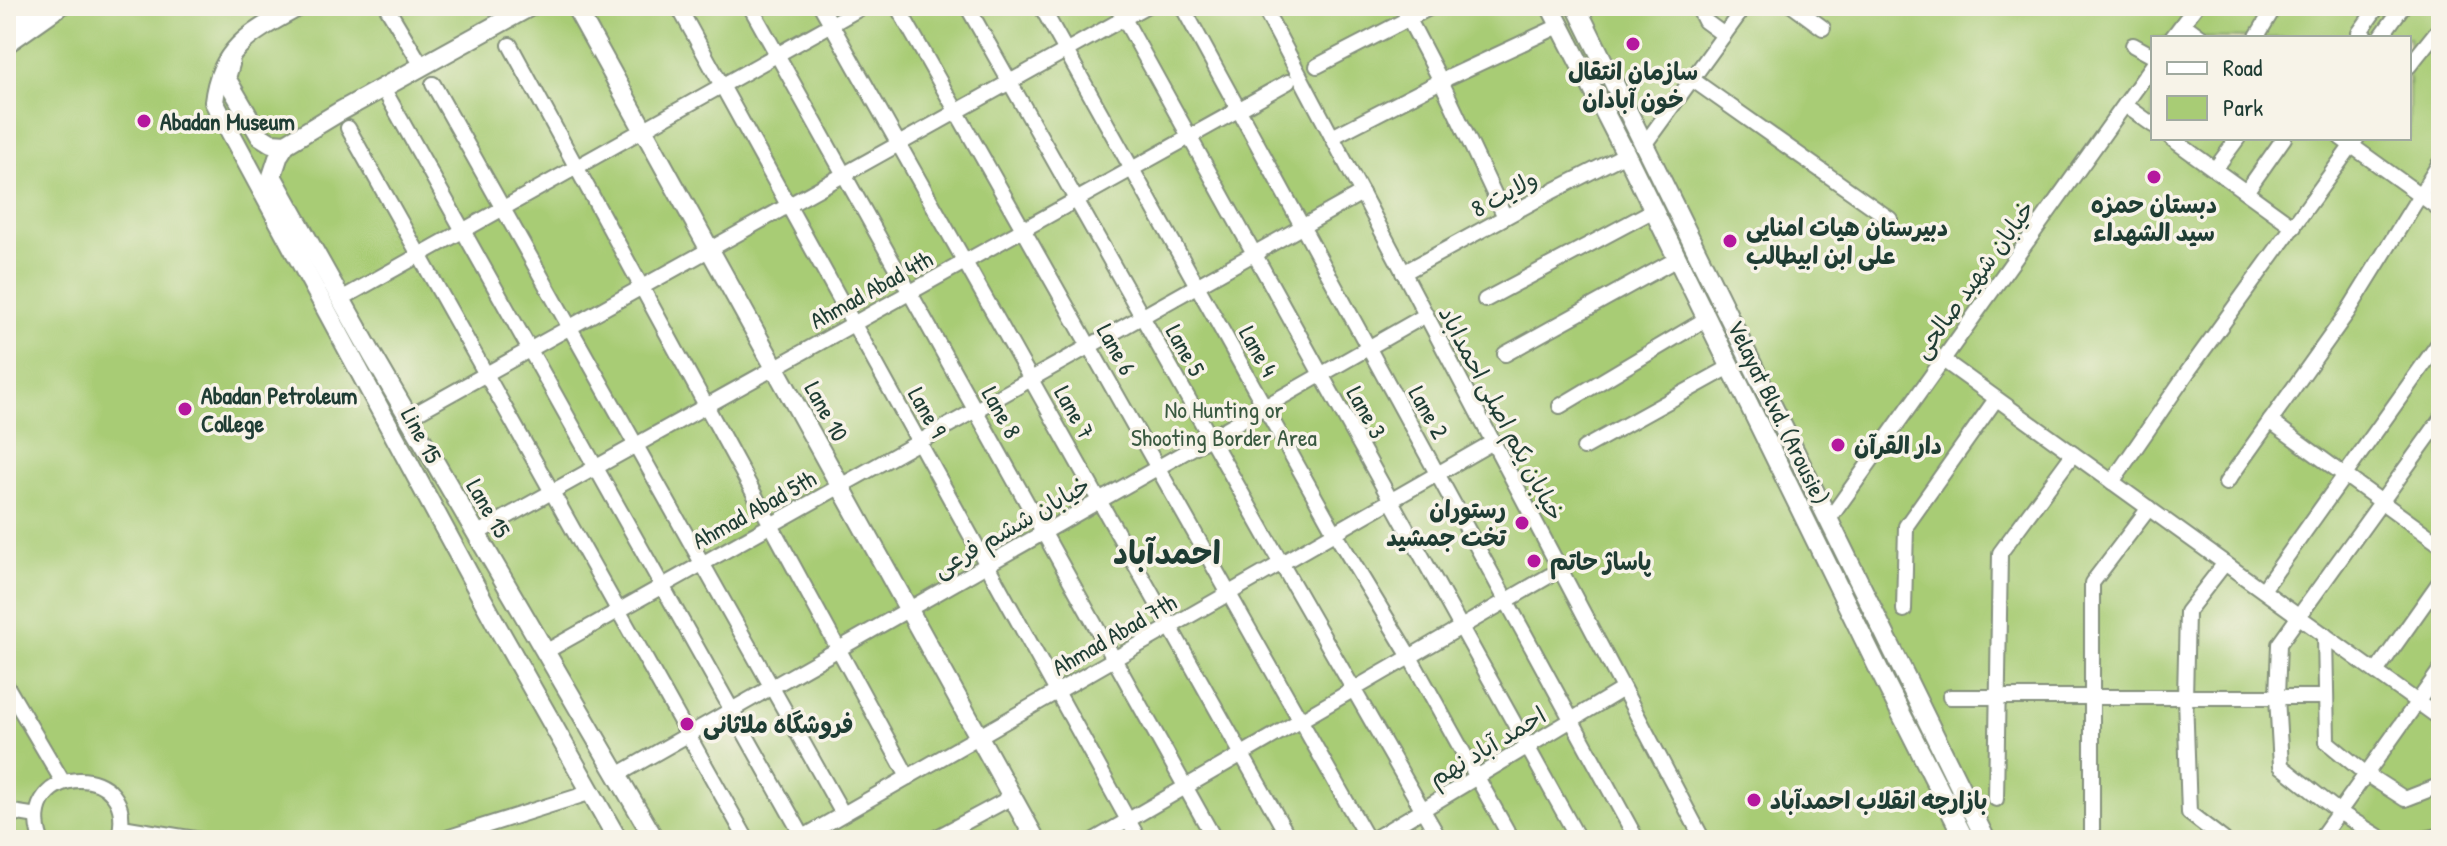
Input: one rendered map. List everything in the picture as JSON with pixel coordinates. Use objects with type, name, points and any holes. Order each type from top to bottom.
[{"type":"main road","points":[[6,24],[38,6]]},
{"type":"main road","points":[[6,44],[60,6]]},
{"type":"main road","points":[[300,6],[245,36],[235,50],[226,78],[260,136],[283,150],[383,88],[531,6]]},
{"type":"main road","name":"Lane 10","points":[[575,6],[1036,840]]},
{"type":"main road","name":"Velayat Blvd. (Arousie)","points":[[1550,6],[1885,682],[1964,815],[1986,840]]},
{"type":"main road","name":"Velayat Blvd. (Arousie)","points":[[1576,6],[1830,518],[1964,815],[1965,840]]},
{"type":"main road","name":"Line 15","points":[[235,50],[221,68],[216,84],[214,102],[221,118],[498,628],[618,840]]},
{"type":"main road","name":"Lane 15","points":[[283,150],[272,176],[655,840]]},
{"type":"main road","points":[[1717,340],[1729,339],[1737,331]]},
{"type":"main road","points":[[1732,372],[1755,369]]},
{"type":"main road","points":[[498,628],[507,615],[521,610]]},
{"type":"street","points":[[386,6],[422,66]]},
{"type":"street","name":"Lane 9","points":[[678,6],[1139,840]]},
{"type":"street","name":"Lane 8","points":[[750,6],[1215,840]]},
{"type":"street","name":"Lane 7","points":[[821,6],[1290,840]]},
{"type":"street","points":[[341,299],[864,6]]},
{"type":"street","name":"Lane 6","points":[[897,6],[1370,840]]},
{"type":"street","name":"Lane 5","points":[[967,6],[1440,840]]},
{"type":"street","name":"Lane 4","points":[[1041,6],[1335,533],[1410,657],[1512,840]]},
{"type":"street","points":[[409,417],[1066,51],[1120,12],[1146,6]]},
{"type":"street","name":"Lane 2","points":[[1182,6],[1637,840]]},
{"type":"street","name":"خیابان یکم اصلی احمداباد","points":[[1263,6],[1703,840]]},
{"type":"street","points":[[1317,66],[1406,12],[1433,6]]},
{"type":"street","points":[[1644,145],[1745,6]]},
{"type":"street","points":[[1793,6],[1823,28]]},
{"type":"street","points":[[2174,36],[2196,6]]},
{"type":"street","points":[[2257,36],[2275,6]]},
{"type":"street","points":[[2363,35],[2378,6]]},
{"type":"street","points":[[2381,36],[2403,6]]},
{"type":"street","name":"Lane 3","points":[[1120,12],[1579,840]]},
{"type":"street","points":[[1406,12],[1505,217]]},
{"type":"street","points":[[1701,13],[1705,21],[1724,35]]},
{"type":"street","points":[[2183,24],[2199,36]]},
{"type":"street","points":[[1332,137],[1441,81],[1559,26]]},
{"type":"street","points":[[2411,64],[2441,26]]},
{"type":"street","points":[[510,45],[908,777]]},
{"type":"street","points":[[2133,45],[2151,55]]},
{"type":"street","name":"خیابان شهید صالحی","points":[[1830,518],[2151,68]]},
{"type":"street","points":[[1693,80],[1890,219]]},
{"type":"street","name":"Ahmad Abad 4th","points":[[476,534],[1288,82]]},
{"type":"street","points":[[433,84],[843,814]]},
{"type":"street","points":[[383,88],[732,710],[800,838]]},
{"type":"street","points":[[2125,105],[2151,124]]},
{"type":"street","points":[[348,128],[747,840]]},
{"type":"street","points":[[2215,169],[2237,140]]},
{"type":"street","points":[[2246,192],[2283,140]]},
{"type":"street","points":[[2180,141],[2294,227]]},
{"type":"street","points":[[2112,482],[2294,227],[2350,141],[2441,210]]},
{"type":"street","name":"ولایت 8","points":[[1403,273],[1626,154]]},
{"type":"street","points":[[2226,483],[2347,313],[2441,161]]},
{"type":"street","name":"Ahmad Abad 5th","points":[[545,652],[1362,193]]},
{"type":"street","points":[[1485,300],[1652,211]]},
{"type":"street","points":[[1505,354],[1677,259]]},
{"type":"street","name":"خیابان ششم فرعی","points":[[619,774],[1426,315]]},
{"type":"street","points":[[1560,406],[1706,319]]},
{"type":"street","points":[[2263,590],[2441,340]]},
{"type":"street","points":[[1943,360],[2441,719]]},
{"type":"street","points":[[1584,448],[1732,372]]},
{"type":"street","points":[[1904,610],[1906,526],[1996,399]]},
{"type":"street","points":[[2384,840],[2339,812],[2281,766],[2277,697],[2279,644],[2441,419]]},
{"type":"street","points":[[2270,421],[2441,545]]},
{"type":"street","name":"Ahmad Abad 7th","points":[[800,838],[1493,442]]},
{"type":"street","points":[[1996,799],[2000,553],[2073,454]]},
{"type":"street","points":[[2092,840],[2092,583],[2149,508]]},
{"type":"street","points":[[2224,840],[2189,813],[2185,697],[2187,612],[2225,563]]},
{"type":"street","points":[[1094,840],[1549,576]]},
{"type":"street","points":[[2376,672],[2441,580]]},
{"type":"street","points":[[2325,635],[2327,742],[2366,774],[2405,799],[2441,785]]},
{"type":"street","points":[[2319,840],[2441,669]]},
{"type":"street","points":[[6,685],[63,782]]},
{"type":"street","name":"احمد آباد نهم","points":[[1370,840],[1623,689]]},
{"type":"street","points":[[1950,697],[2326,697]]},
{"type":"street","points":[[41,840],[37,816],[48,792],[63,782],[85,779],[109,790],[117,801],[120,834],[201,840]]},
{"type":"street","points":[[440,840],[592,792]]},
{"type":"street","points":[[932,840],[1012,797]]},
{"type":"street","points":[[6,811],[37,816]]},
{"type":"street","points":[[2423,840],[2441,835]]},
{"type":"green space","name":"No Hunting or Shooting Border Area","points":[[6,6],[2441,6],[2441,840],[6,840]]},
{"type":"place","name":"سازمان انتقال خون آبادان","points":[[1633,44]]},
{"type":"place","name":"Abadan Museum","points":[[144,121]]},
{"type":"place","name":"دبستان حمزه سید الشهداء","points":[[2154,177]]},
{"type":"place","name":"دبیرستان هیات امنایی علی ابن ابیطالب","points":[[1730,241]]},
{"type":"place","name":"Abadan Petroleum College","points":[[185,409]]},
{"type":"place","name":"دار القرآن","points":[[1838,445]]},
{"type":"place","name":"رستوران تخت جمشید","points":[[1522,523]]},
{"type":"place","name":"پاساژ حاتم","points":[[1534,561]]},
{"type":"place","name":"فروشگاه ملاثانی","points":[[687,724]]},
{"type":"place","name":"بازارچه انقلاب احمدآباد","points":[[1754,800]]},
{"type":"district","name":"احمدآباد","points":[[1167,552]]}]
